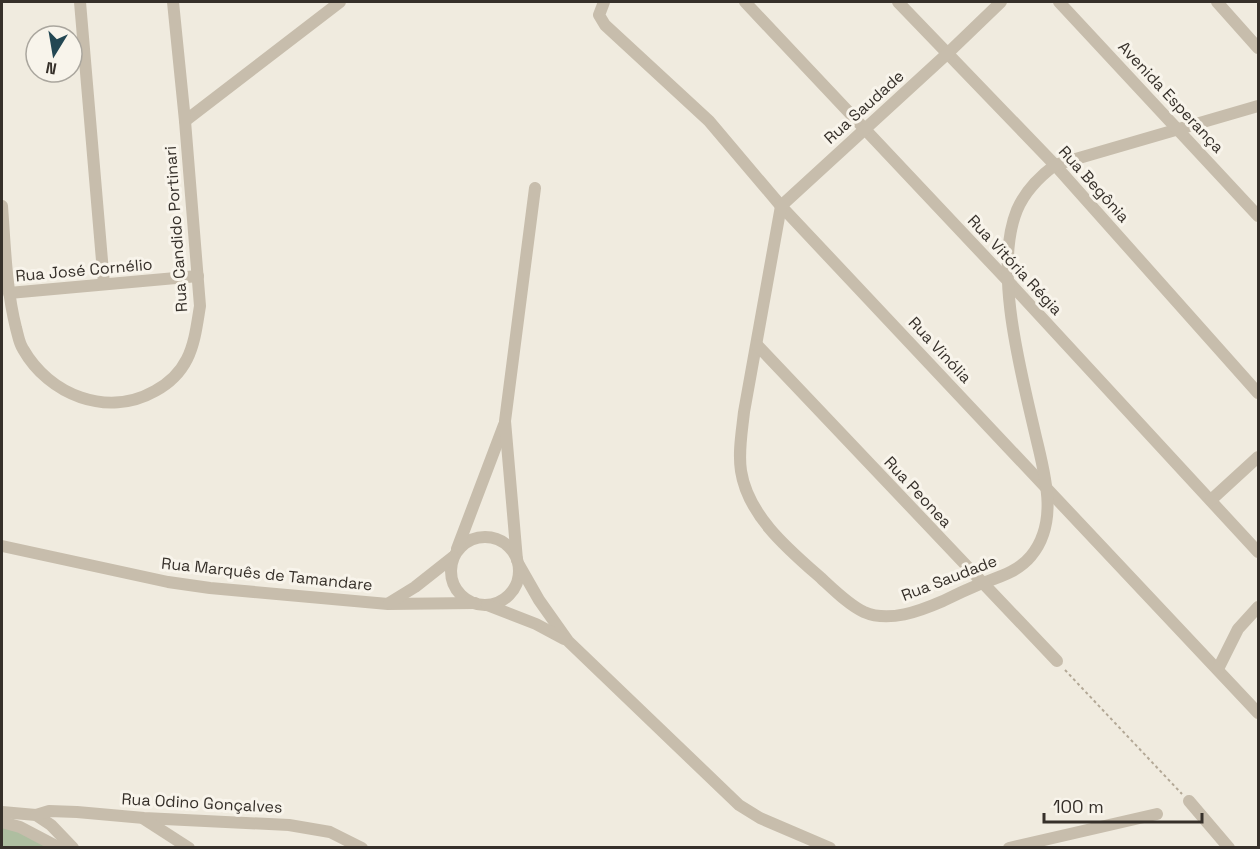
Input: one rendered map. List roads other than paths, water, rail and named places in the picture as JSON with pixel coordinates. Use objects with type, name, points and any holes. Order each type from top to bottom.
[{"type":"street","points":[[80,2],[104,284]]},
{"type":"street","name":"Rua Candido Portinari","points":[[2,206],[9,292],[21,346],[32,365],[50,382],[76,397],[98,402],[120,402],[144,397],[176,375],[187,359],[196,331],[200,306],[173,2]]},
{"type":"street","points":[[185,121],[340,2]]},
{"type":"street","name":"Rua Vitória Régia","points":[[745,2],[1007,280],[1258,552]]},
{"type":"street","name":"Rua Begônia","points":[[898,2],[1055,165],[1258,393]]},
{"type":"street","name":"Rua Saudade","points":[[1001,2],[781,206],[744,412],[741,471],[751,500],[777,536],[857,609],[875,615],[911,612],[996,579],[1015,569],[1033,554],[1043,532],[1048,488],[1022,379],[1007,280],[1012,232],[1017,210],[1026,192],[1055,165],[1258,106]]},
{"type":"street","name":"Avenida Esperança","points":[[1059,2],[1180,129],[1258,216]]},
{"type":"street","points":[[1217,2],[1258,48]]},
{"type":"street","name":"Rua Vinólia","points":[[602,6],[600,19],[605,26],[709,121],[781,206],[1258,712]]},
{"type":"street","name":"Rua Marquês de Tamandare","points":[[535,188],[505,421],[518,562],[539,600],[568,641],[739,805],[760,818],[830,848]]},
{"type":"street","name":"Rua José Cornélio","points":[[9,292],[198,276]]},
{"type":"street","name":"Rua Peonea","points":[[757,345],[1057,661]]},
{"type":"street","name":"Rua Marquês de Tamandare","points":[[388,604],[415,587],[454,555],[505,421]]},
{"type":"street","points":[[1211,500],[1258,457]]},
{"type":"street","points":[[483,536],[504,542],[512,550],[518,562],[517,584],[512,592],[505,598],[481,604],[467,600],[455,589],[450,573],[454,555],[462,544],[483,536]]},
{"type":"street","name":"Rua Marquês de Tamandare","points":[[2,546],[168,582],[210,588],[388,604],[481,604],[536,624],[568,641]]},
{"type":"street","points":[[1218,669],[1239,629],[1258,607]]},
{"type":"street","points":[[1189,801],[1229,848]]},
{"type":"street","name":"Rua Odino Gonçalves","points":[[2,812],[36,815],[49,811],[68,811],[144,818],[311,827],[330,832],[362,848]]},
{"type":"street","points":[[1009,848],[1157,814]]},
{"type":"street","points":[[36,815],[51,825],[73,848]]},
{"type":"street","points":[[35,834],[36,815]]},
{"type":"street","points":[[144,818],[189,848]]},
{"type":"street","points":[[2,822],[35,834],[60,848]]},
{"type":"street","points":[[35,834],[51,825]]}]
